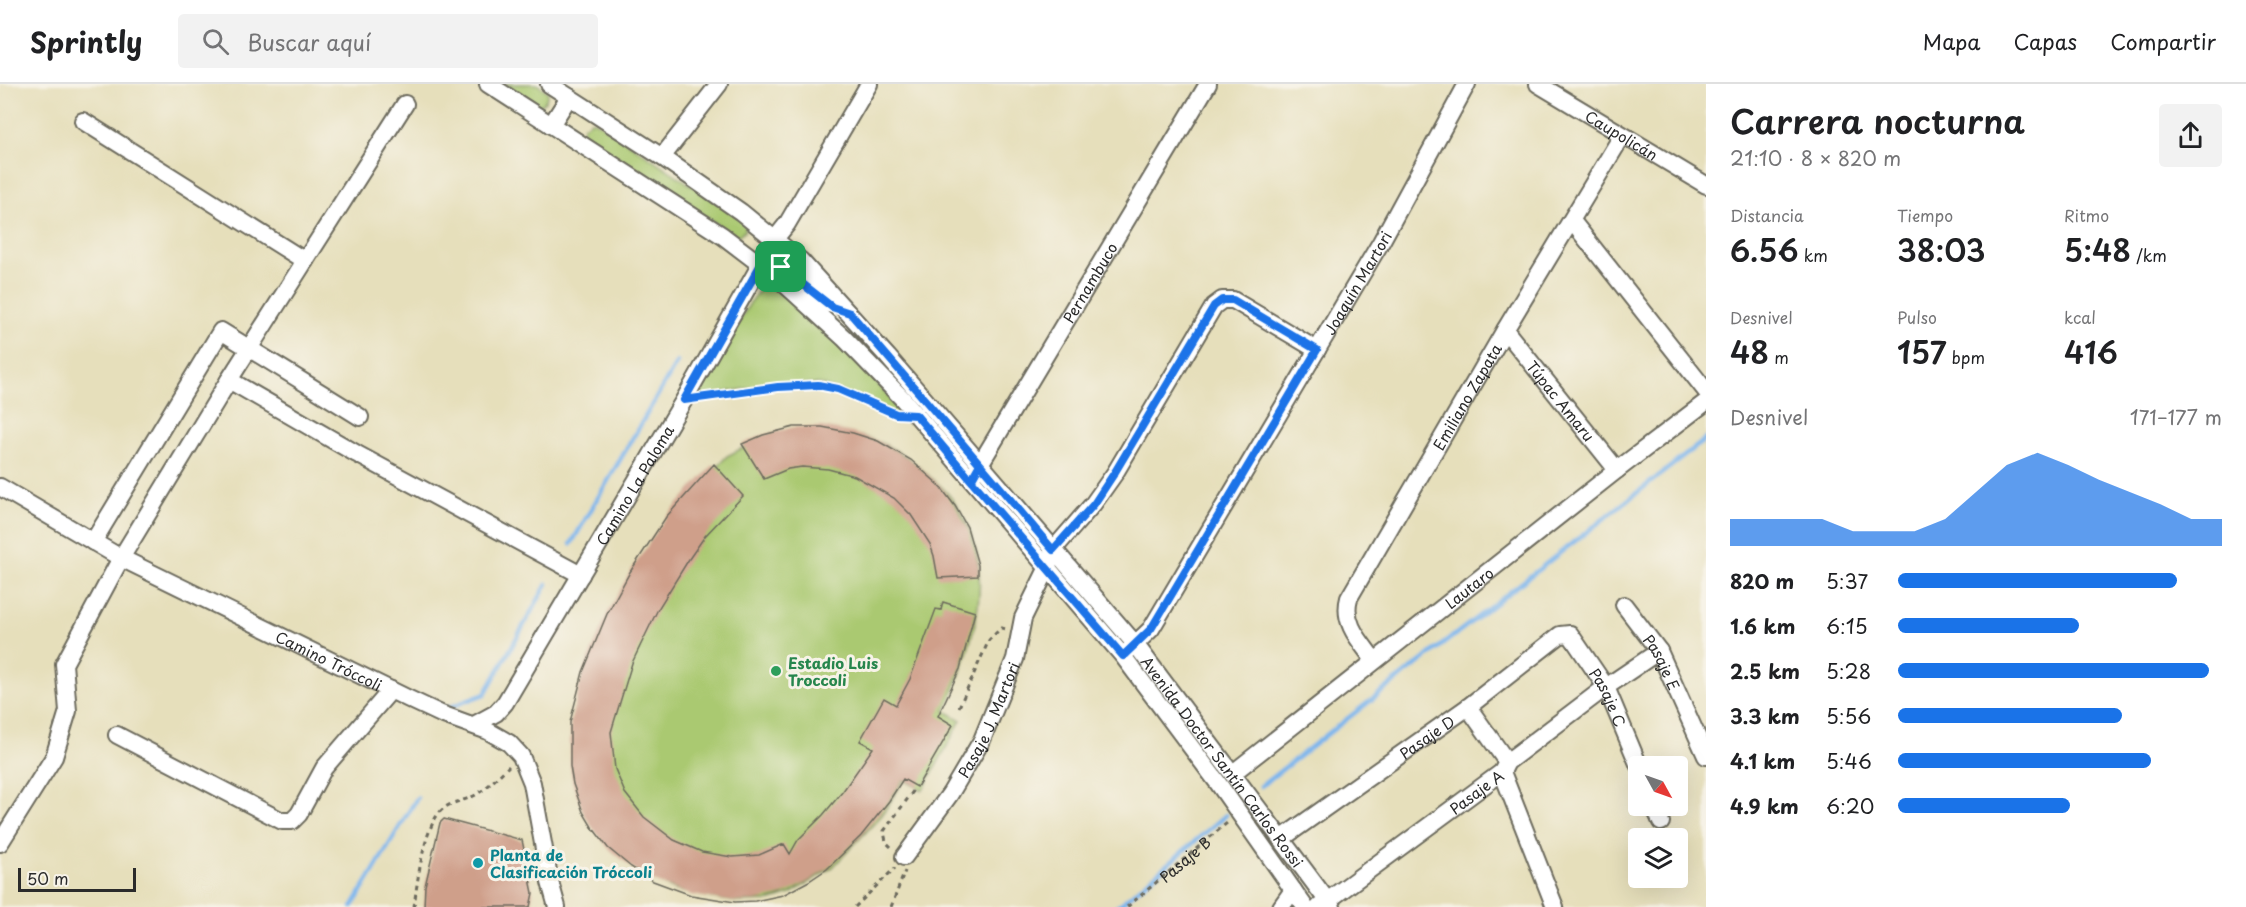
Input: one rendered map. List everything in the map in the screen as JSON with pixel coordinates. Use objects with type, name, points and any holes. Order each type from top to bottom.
[{"type":"street","name":"Avenida Doctor Santín Carlos Rossi","points":[[488,84],[723,236],[761,264],[844,338],[916,415],[1123,656],[1305,907]]},
{"type":"street","name":"Avenida Doctor Santín Carlos Rossi","points":[[549,84],[662,157],[741,212],[801,261],[850,313],[1136,645],[1233,773],[1326,905]]},
{"type":"street","points":[[662,157],[719,84]]},
{"type":"street","points":[[850,313],[832,307],[781,267],[761,264],[869,84]]},
{"type":"street","name":"Pernambuco","points":[[971,480],[1208,84]]},
{"type":"street","name":"Caupolicán","points":[[1538,84],[1706,185]]},
{"type":"street","name":"Joaquín Martori","points":[[1123,656],[1151,629],[1381,242],[1463,85]]},
{"type":"street","points":[[551,124],[569,97]]},
{"type":"street","points":[[0,843],[54,757],[68,711],[64,664],[121,558],[249,348],[405,104]]},
{"type":"street","points":[[83,121],[305,261]]},
{"type":"street","name":"Emiliano Zapata","points":[[1374,660],[1347,618],[1346,608],[1349,598],[1505,330],[1622,136]]},
{"type":"street","points":[[1572,221],[1706,390]]},
{"type":"street","name":"Camino La Paloma","points":[[474,724],[496,713],[505,704],[684,400],[761,264]]},
{"type":"street","points":[[1053,550],[1094,504],[1214,306],[1222,300],[1233,300],[1317,350]]},
{"type":"street","name":"Túpac Amaru","points":[[1505,330],[1617,470]]},
{"type":"street","points":[[93,542],[221,331],[360,417]]},
{"type":"street","points":[[229,380],[357,453],[581,574]]},
{"type":"street","name":"Lautaro","points":[[1233,773],[1374,660],[1706,402]]},
{"type":"street","name":"Camino Tróccoli","points":[[0,487],[121,558],[441,714],[474,724],[509,743],[521,756],[532,783],[550,882],[557,907]]},
{"type":"street","name":"Pasaje J, Martori","points":[[904,857],[950,794],[982,740],[1015,659],[1023,618],[1047,569],[1053,550]]},
{"type":"street","name":"Pasaje E","points":[[1624,605],[1659,651],[1706,756]]},
{"type":"street","name":"Pasaje C","points":[[1570,634],[1606,687],[1635,756]]},
{"type":"street","name":"Pasaje D","points":[[1281,839],[1468,707],[1560,635],[1570,634]]},
{"type":"street","name":"Pasaje A","points":[[1326,905],[1606,687],[1659,651]]},
{"type":"street","points":[[117,735],[282,820],[292,821],[299,814],[324,768],[392,690]]},
{"type":"street","points":[[505,704],[504,723],[509,743]]},
{"type":"street","points":[[1468,707],[1504,767],[1555,907]]},
{"type":"street","points":[[1658,816],[1661,822]]},
{"type":"street","points":[[1281,907],[1293,890]]},
{"type":"path","points":[[684,400],[778,387],[818,385],[838,389],[896,414],[916,415]]},
{"type":"path","points":[[959,707],[989,640],[1001,628],[1020,632]]},
{"type":"path","points":[[414,907],[428,836],[436,817],[444,807],[478,794],[521,756]]},
{"type":"path","points":[[891,907],[905,874],[904,857],[886,842],[884,831],[914,790]]},
{"type":"path","name":"Pasaje B","points":[[1127,907],[1224,824],[1244,820]]},
{"type":"path","points":[[855,907],[904,857]]},
{"type":"green space","points":[[503,84],[537,84],[548,92],[547,97],[544,103],[538,106]]},
{"type":"green space","points":[[595,121],[743,220],[746,226],[744,232],[737,236],[732,234],[587,138],[582,131],[584,126]]},
{"type":"green space","points":[[772,288],[783,292],[842,345],[905,414],[901,418],[820,384],[767,385],[694,398],[753,298],[761,289]]},
{"type":"green space","name":"Estadio Luis Troccoli","points":[[772,433],[834,433],[864,437],[895,450],[921,469],[950,496],[967,525],[976,551],[979,577],[978,604],[965,658],[945,711],[961,720],[923,790],[904,780],[882,815],[833,867],[790,894],[768,901],[737,902],[675,890],[640,872],[583,804],[668,520],[727,456]]},
{"type":"building","points":[[794,427],[822,427],[853,433],[878,441],[911,460],[939,485],[955,506],[967,527],[978,565],[978,576],[938,578],[930,544],[911,515],[894,498],[855,476],[828,469],[802,467],[788,469],[764,479],[742,444],[763,435]]},
{"type":"building","points":[[714,464],[743,496],[705,536],[658,609],[632,663],[611,732],[615,769],[625,793],[644,817],[674,840],[702,852],[732,857],[759,855],[784,844],[790,854],[798,840],[843,791],[873,748],[860,741],[884,698],[896,705],[910,679],[936,609],[941,610],[943,602],[975,612],[960,669],[938,716],[953,725],[917,787],[903,779],[861,836],[827,869],[783,895],[755,901],[735,902],[691,895],[653,881],[631,867],[608,848],[592,827],[583,812],[573,784],[570,766],[570,722],[583,672],[607,614],[630,572],[666,517]]},
{"type":"building","name":"Planta de Clasificación Tróccoli","points":[[444,819],[522,840],[533,893],[530,907],[424,907],[425,886],[440,823]]},
{"type":"waterway","points":[[571,544],[677,362]]},
{"type":"waterway","points":[[1261,786],[1706,439]]},
{"type":"waterway","points":[[447,708],[485,694],[547,584]]},
{"type":"waterway","points":[[352,907],[417,798]]},
{"type":"waterway","points":[[1117,907],[1226,815]]},
{"type":"place","name":"Estadio Luis Troccoli","points":[[776,671]]},
{"type":"place","name":"Planta de Clasificación Tróccoli","points":[[478,863]]},
{"type":"route","points":[[781,267],[761,264],[684,400],[778,387],[818,385],[838,389],[896,414],[916,415],[971,480],[980,464],[1053,550],[1094,504],[1214,306],[1222,300],[1233,300],[1317,350],[1151,629],[1123,656],[971,480],[980,464],[850,313],[832,307],[781,267]]}]
